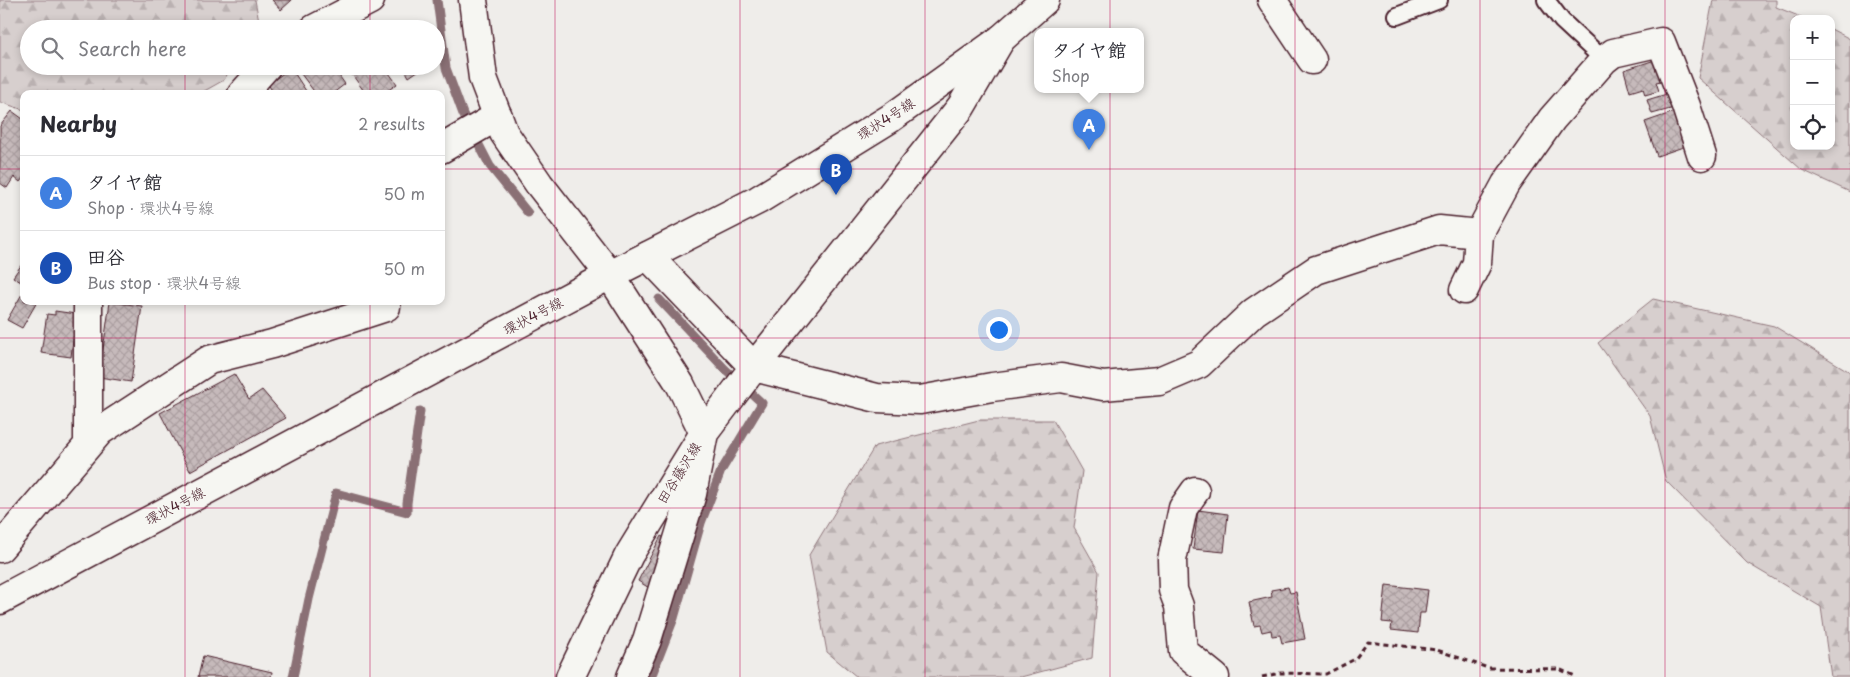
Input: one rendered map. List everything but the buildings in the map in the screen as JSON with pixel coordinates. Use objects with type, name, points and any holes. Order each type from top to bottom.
[{"type":"street","points":[[331,20],[370,0]]},
{"type":"street","name":"田谷藤沢線","points":[[473,0],[490,120],[504,133],[539,184],[610,275],[680,384],[704,433],[629,555],[570,677]]},
{"type":"street","name":"環状4号線","points":[[0,600],[610,275],[758,200],[891,118],[1001,39],[1045,0]]},
{"type":"street","points":[[1272,0],[1312,60]]},
{"type":"street","points":[[631,677],[647,640],[692,494],[704,433],[752,369],[961,107],[1001,39]]},
{"type":"street","points":[[1464,290],[1477,263],[1479,234],[1506,184],[1552,118],[1612,53],[1661,42],[1702,156]]},
{"type":"street","points":[[246,90],[259,75]]},
{"type":"street","points":[[449,144],[490,120]]},
{"type":"street","points":[[648,256],[752,369],[877,398],[920,400],[992,387],[1061,378],[1103,386],[1159,381],[1199,364],[1254,312],[1316,270],[1439,230],[1479,234]]},
{"type":"street","points":[[88,305],[88,445]]},
{"type":"street","points":[[0,548],[100,431],[209,360],[272,344],[386,307],[386,305]]},
{"type":"street","points":[[1195,491],[1183,508],[1178,527],[1172,560],[1173,590],[1179,606],[1183,651],[1216,677]]},
{"type":"lane","points":[[1397,16],[1439,0]]},
{"type":"lane","points":[[1546,0],[1562,21],[1604,60]]},
{"type":"path","points":[[1262,677],[1280,673],[1326,674],[1355,659],[1368,642],[1437,650],[1488,668],[1558,669],[1576,677]]},
{"type":"green space","points":[[0,0],[255,0],[259,20],[20,20],[20,75],[227,75],[224,80],[206,90],[20,90],[20,109],[0,102]]},
{"type":"green space","points":[[1713,0],[1776,0],[1776,7],[1796,15],[1790,15],[1790,150],[1835,150],[1835,31],[1850,39],[1850,192],[1802,170],[1698,78]]},
{"type":"green space","points":[[1653,299],[1774,326],[1850,372],[1850,677],[1831,677],[1821,607],[1747,563],[1666,481],[1650,416],[1598,343]]},
{"type":"green space","points":[[979,420],[1053,420],[1082,471],[1074,528],[1099,572],[1092,658],[1021,677],[857,677],[827,652],[809,555],[875,446]]},
{"type":"waterway","points":[[437,0],[440,20]]},
{"type":"waterway","points":[[445,60],[463,114],[490,166],[528,213]]},
{"type":"waterway","points":[[651,677],[674,618],[701,523],[721,471],[762,403],[725,369],[659,299]]},
{"type":"waterway","points":[[293,677],[309,599],[336,493],[407,512],[420,411]]},
{"type":"place","name":"タイヤ館","points":[[1089,150]]},
{"type":"place","name":"田谷","points":[[836,195]]}]
